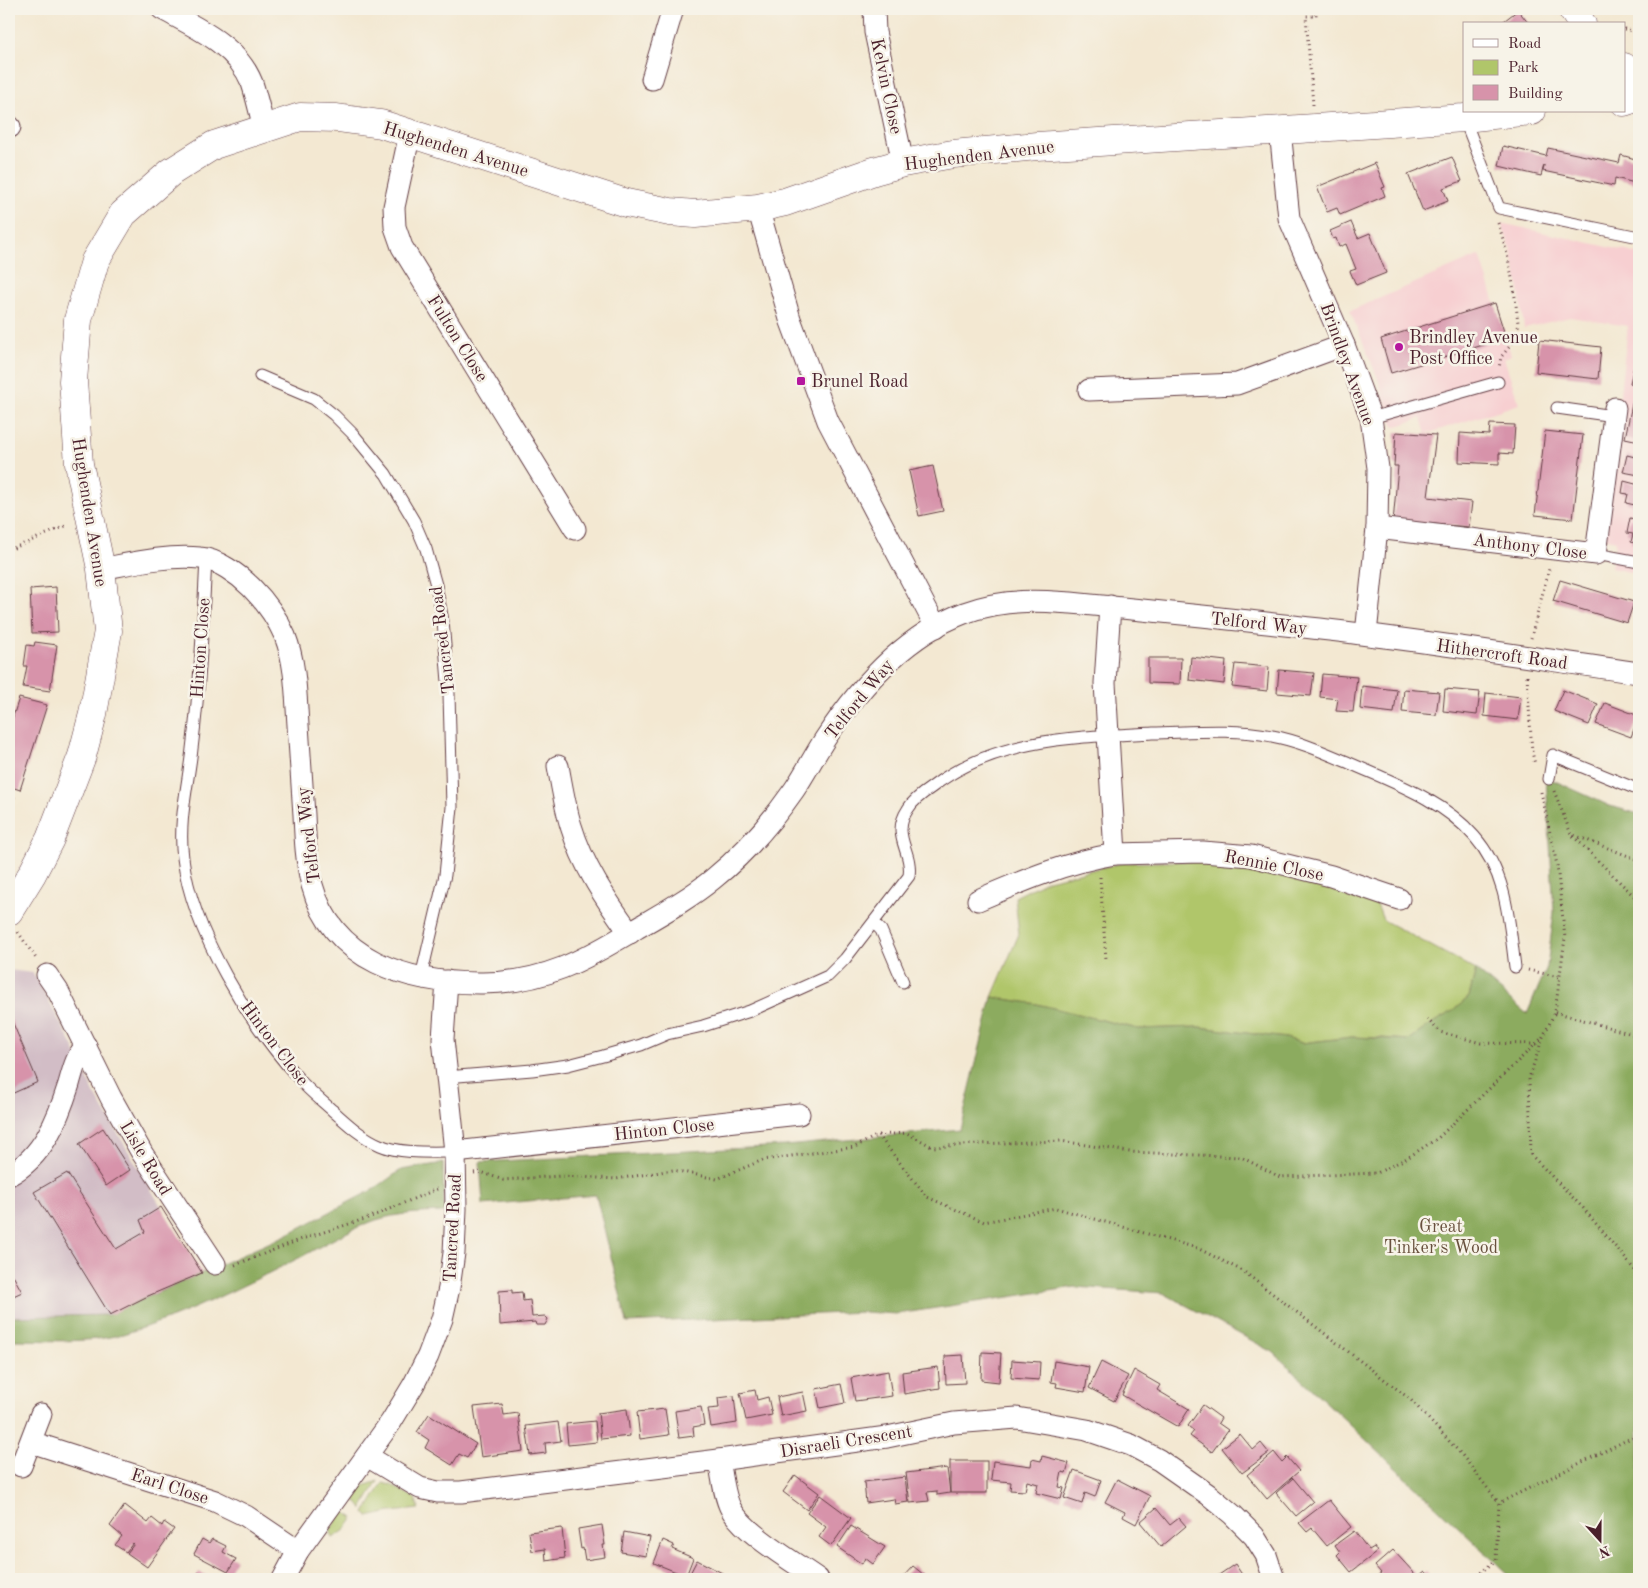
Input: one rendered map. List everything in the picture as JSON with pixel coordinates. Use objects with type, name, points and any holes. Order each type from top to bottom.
[{"type":"street","points":[[162,9],[208,34],[226,47],[241,65],[251,82],[264,128]]},
{"type":"street","points":[[652,79],[673,9]]},
{"type":"street","name":"Kelvin Close","points":[[874,9],[875,32],[904,164]]},
{"type":"street","points":[[1572,9],[1581,22]]},
{"type":"street","points":[[1626,69],[1639,81]]},
{"type":"street","points":[[1626,101],[1639,97]]},
{"type":"street","name":"Hughenden Avenue","points":[[13,921],[32,874],[50,839],[82,756],[93,714],[108,631],[101,569],[79,464],[74,381],[78,320],[95,261],[123,214],[171,172],[214,145],[300,117],[338,118],[381,124],[626,203],[670,212],[695,214],[758,208],[810,194],[874,172],[953,154],[1037,146],[1464,118],[1522,112]]},
{"type":"street","name":"Brindley Avenue","points":[[1280,130],[1289,218],[1344,345],[1371,418],[1378,468],[1377,528],[1366,634]]},
{"type":"street","name":"Fulton Close","points":[[410,133],[394,207],[395,226],[402,247],[574,528]]},
{"type":"street","points":[[758,208],[790,319],[828,420],[936,626]]},
{"type":"street","points":[[1089,390],[1237,384],[1344,345]]},
{"type":"street","name":"Anthony Close","points":[[1377,528],[1596,554],[1614,412]]},
{"type":"street","name":"Telford Way","points":[[101,569],[163,558],[206,558],[242,578],[260,596],[285,635],[291,656],[297,704],[306,850],[311,882],[319,906],[344,942],[360,954],[398,972],[447,981],[479,983],[514,981],[542,976],[573,964],[630,933],[709,882],[748,847],[792,794],[850,704],[894,655],[936,626],[963,613],[995,604],[1024,600],[1050,600],[1366,634]]},
{"type":"street","points":[[1106,856],[1108,735],[1104,683],[1110,606]]},
{"type":"street","name":"Hithercroft Road","points":[[1366,634],[1639,673]]},
{"type":"street","points":[[558,766],[564,804],[581,853],[593,878],[630,933]]},
{"type":"street","name":"Rennie Close","points":[[978,900],[1055,870],[1106,856],[1204,852],[1251,856],[1331,876],[1399,899]]},
{"type":"street","name":"Lisle Road","points":[[47,974],[58,991],[111,1098],[142,1153],[215,1264]]},
{"type":"street","name":"Tancred Road","points":[[283,1579],[298,1552],[367,1456],[414,1384],[428,1356],[442,1319],[454,1253],[456,1209],[455,1152],[443,1039],[447,981]]},
{"type":"street","points":[[9,1175],[21,1169],[44,1143],[65,1096],[79,1053],[86,1046]]},
{"type":"street","name":"Hinton Close","points":[[455,1152],[799,1114]]},
{"type":"street","points":[[21,1466],[40,1414]]},
{"type":"street","name":"Disraeli Crescent","points":[[367,1456],[420,1488],[438,1492],[461,1492],[887,1437],[954,1423],[1017,1418],[1087,1430],[1131,1445],[1159,1460],[1215,1500],[1254,1536],[1266,1555],[1274,1579]]},
{"type":"street","name":"Earl Close","points":[[31,1442],[215,1501],[246,1516],[298,1552]]},
{"type":"street","points":[[719,1460],[730,1508],[740,1521],[754,1534],[818,1579]]},
{"type":"lane","points":[[1464,118],[1499,208],[1639,237]]},
{"type":"lane","name":"Tancred Road","points":[[260,376],[314,399],[353,434],[386,474],[410,514],[426,549],[436,585],[442,621],[449,694],[452,807],[446,875],[421,977]]},
{"type":"lane","points":[[1371,418],[1498,382]]},
{"type":"lane","points":[[1556,408],[1614,412]]},
{"type":"lane","points":[[1596,554],[1639,562]]},
{"type":"lane","name":"Hinton Close","points":[[206,558],[202,655],[181,831],[183,859],[191,893],[204,931],[225,975],[265,1037],[300,1080],[361,1136],[382,1146],[415,1152],[455,1152]]},
{"type":"lane","points":[[446,1077],[568,1065],[641,1045],[667,1034],[703,1026],[750,1011],[828,976],[846,959],[909,876],[910,869],[900,830],[902,819],[909,806],[941,780],[965,766],[1012,748],[1054,740],[1108,735],[1218,731],[1248,732],[1274,736],[1331,755],[1429,801],[1463,824],[1489,856],[1498,871],[1505,893],[1515,967]]},
{"type":"lane","points":[[1549,779],[1553,755],[1639,790]]},
{"type":"lane","points":[[874,923],[881,930],[903,982]]},
{"type":"path","points":[[1315,128],[1306,16],[1316,16],[1316,9]]},
{"type":"path","points":[[1626,30],[1639,33]]},
{"type":"path","points":[[1497,219],[1505,246],[1517,303],[1519,335],[1505,352]]},
{"type":"path","points":[[9,550],[69,525],[91,521]]},
{"type":"path","points":[[1536,770],[1532,752],[1526,657],[1554,549]]},
{"type":"path","points":[[1549,779],[1571,834],[1639,901]]},
{"type":"path","points":[[1540,789],[1557,865],[1565,938],[1555,1012],[1529,1078],[1531,1155],[1583,1208],[1639,1275]]},
{"type":"path","points":[[1571,834],[1639,860]]},
{"type":"path","points":[[1106,856],[1106,959]]},
{"type":"path","points":[[13,921],[29,948]]},
{"type":"path","points":[[1515,967],[1559,977]]},
{"type":"path","points":[[1555,1012],[1639,1036]]},
{"type":"path","points":[[1427,1020],[1440,1032],[1481,1043],[1537,1044]]},
{"type":"path","points":[[455,1176],[481,1172],[503,1180],[561,1176],[616,1179],[673,1170],[717,1179],[763,1160],[855,1147],[878,1135],[907,1134],[933,1147],[1061,1141],[1130,1152],[1241,1157],[1280,1177],[1377,1173],[1407,1158],[1438,1138],[1544,1037]]},
{"type":"path","points":[[878,1135],[927,1198],[984,1222],[1056,1208],[1197,1248],[1243,1271],[1410,1399],[1462,1455],[1499,1503],[1496,1560],[1473,1579]]},
{"type":"path","points":[[215,1264],[220,1270],[302,1239],[368,1218],[432,1190]]},
{"type":"path","points":[[1499,1503],[1639,1434]]},
{"type":"shaded area","points":[[1501,223],[1639,254],[1639,574],[1611,568],[1616,541],[1603,538],[1628,326],[1570,317],[1524,328],[1511,250]]},
{"type":"shaded area","points":[[1480,255],[1511,355],[1504,358],[1519,404],[1426,434],[1421,418],[1394,427],[1377,376],[1350,311]]},
{"type":"shaded area","points":[[9,970],[33,973],[72,1044],[94,1093],[201,1274],[108,1315],[9,1317]]},
{"type":"green space","name":"Great Tinker's Wood","points":[[1546,777],[1610,806],[1639,814],[1639,1579],[1513,1579],[1273,1352],[1163,1293],[1075,1287],[897,1314],[863,1312],[627,1323],[596,1195],[483,1205],[480,1162],[785,1146],[960,1129],[992,997],[1037,1004],[1138,1029],[1199,1027],[1286,1038],[1302,1043],[1352,1037],[1409,1040],[1453,1011],[1469,997],[1476,970],[1527,1014],[1547,967],[1554,912]]},
{"type":"green space","points":[[1234,860],[1375,899],[1383,920],[1476,970],[1469,997],[1453,1011],[1409,1040],[1352,1037],[1302,1043],[1286,1038],[1199,1027],[1138,1029],[1037,1004],[992,997],[1019,934],[1015,897],[1048,880],[1122,863]]},
{"type":"green space","points":[[443,1163],[444,1212],[401,1215],[376,1220],[338,1237],[214,1300],[123,1334],[81,1340],[9,1340],[9,1317],[108,1315],[284,1236],[374,1189],[401,1170]]},
{"type":"green space","points":[[378,1481],[362,1509],[352,1496],[361,1487]]},
{"type":"green space","points":[[383,1483],[391,1485],[415,1498],[419,1509],[368,1517],[365,1513]]},
{"type":"green space","points":[[343,1511],[354,1518],[345,1530],[333,1538],[330,1530]]},
{"type":"building","points":[[1518,10],[1527,22],[1503,22]]},
{"type":"building","points":[[1503,146],[1546,156],[1548,148],[1619,163],[1621,155],[1639,160],[1639,184],[1615,178],[1614,186],[1543,171],[1544,165],[1541,176],[1499,166]]},
{"type":"building","points":[[1452,157],[1462,181],[1443,188],[1448,201],[1423,211],[1408,174]]},
{"type":"building","points":[[1375,163],[1385,187],[1382,188],[1385,196],[1340,215],[1337,208],[1327,212],[1317,187]]},
{"type":"building","points":[[1351,222],[1358,238],[1370,233],[1386,273],[1356,285],[1350,271],[1356,269],[1346,244],[1339,247],[1336,238],[1333,239],[1330,231]]},
{"type":"building","points":[[1495,303],[1506,338],[1391,373],[1381,339]]},
{"type":"building","points":[[1539,340],[1601,347],[1598,379],[1536,372]]},
{"type":"building","points":[[1635,362],[1639,363],[1639,441],[1625,438],[1636,385],[1630,383]]},
{"type":"building","points":[[1490,424],[1515,425],[1513,454],[1499,453],[1499,464],[1459,462],[1460,433],[1489,435]]},
{"type":"building","points":[[1545,431],[1583,435],[1573,519],[1535,515]]},
{"type":"building","points":[[1396,432],[1436,435],[1428,497],[1472,502],[1469,527],[1393,523],[1398,466],[1394,466]]},
{"type":"building","points":[[1627,455],[1639,458],[1639,475],[1623,472]]},
{"type":"building","points":[[933,466],[943,511],[919,516],[909,471]]},
{"type":"building","points":[[1624,481],[1639,485],[1639,506],[1626,503],[1628,494],[1622,493]]},
{"type":"building","points":[[1630,518],[1639,520],[1639,544],[1631,542],[1633,534],[1627,533]]},
{"type":"building","points":[[1560,580],[1634,602],[1627,623],[1553,601]]},
{"type":"building","points":[[56,587],[58,632],[32,633],[30,589]]},
{"type":"building","points":[[35,642],[57,645],[50,691],[23,687],[27,666],[24,666],[27,645],[34,646]]},
{"type":"building","points":[[1191,657],[1226,661],[1224,684],[1189,680]]},
{"type":"building","points":[[1148,658],[1181,658],[1180,684],[1148,683]]},
{"type":"building","points":[[1235,664],[1269,667],[1267,691],[1232,687]]},
{"type":"building","points":[[1279,670],[1314,673],[1311,696],[1277,693]]},
{"type":"building","points":[[1322,674],[1357,677],[1353,712],[1336,711],[1338,699],[1320,697]]},
{"type":"building","points":[[1362,686],[1397,690],[1394,713],[1360,709]]},
{"type":"building","points":[[1404,689],[1439,692],[1436,715],[1402,712]]},
{"type":"building","points":[[1445,689],[1480,692],[1477,715],[1443,711]]},
{"type":"building","points":[[1563,690],[1598,704],[1589,725],[1554,711]]},
{"type":"building","points":[[1486,693],[1521,697],[1518,720],[1484,716]]},
{"type":"building","points":[[19,698],[47,705],[20,790],[9,786],[9,722],[11,723]]},
{"type":"building","points":[[1605,703],[1639,716],[1631,737],[1596,724]]},
{"type":"building","points":[[9,794],[15,797],[9,809]]},
{"type":"building","points":[[9,1014],[38,1082],[9,1095]]},
{"type":"building","points":[[103,1128],[130,1170],[106,1186],[79,1144]]},
{"type":"building","points":[[67,1173],[116,1249],[145,1232],[140,1220],[161,1207],[202,1273],[148,1296],[110,1315],[34,1192]]},
{"type":"building","points":[[9,1268],[22,1292],[9,1298]]},
{"type":"building","points":[[512,1290],[512,1293],[522,1292],[523,1301],[530,1300],[532,1317],[545,1316],[548,1319],[545,1325],[536,1325],[535,1322],[500,1325],[499,1291]]},
{"type":"building","points":[[982,1352],[1001,1353],[999,1382],[981,1380]]},
{"type":"building","points":[[963,1355],[965,1383],[946,1384],[945,1356]]},
{"type":"building","points":[[1012,1360],[1040,1362],[1039,1380],[1011,1378]]},
{"type":"building","points":[[1054,1361],[1089,1367],[1085,1392],[1056,1387],[1057,1383],[1051,1382]]},
{"type":"building","points":[[1101,1362],[1128,1376],[1114,1401],[1089,1388]]},
{"type":"building","points":[[938,1367],[940,1388],[904,1394],[902,1372]]},
{"type":"building","points":[[1134,1370],[1160,1385],[1157,1390],[1189,1409],[1178,1427],[1122,1395]]},
{"type":"building","points":[[888,1371],[892,1396],[855,1401],[851,1378]]},
{"type":"building","points":[[841,1384],[845,1403],[820,1408],[816,1389]]},
{"type":"building","points":[[755,1390],[757,1400],[768,1397],[772,1415],[746,1420],[740,1393]]},
{"type":"building","points":[[803,1392],[807,1411],[781,1416],[777,1397]]},
{"type":"building","points":[[734,1396],[737,1423],[711,1427],[708,1409],[719,1408],[718,1398]]},
{"type":"building","points":[[502,1404],[504,1415],[518,1413],[523,1451],[481,1457],[474,1407]]},
{"type":"building","points":[[1203,1405],[1221,1418],[1218,1423],[1228,1430],[1212,1452],[1190,1436],[1194,1431],[1188,1426]]},
{"type":"building","points":[[701,1407],[704,1425],[693,1427],[694,1436],[679,1438],[675,1411]]},
{"type":"building","points":[[627,1409],[630,1436],[601,1439],[598,1413]]},
{"type":"building","points":[[665,1409],[669,1435],[640,1439],[637,1412]]},
{"type":"building","points":[[429,1414],[476,1444],[467,1458],[459,1454],[452,1465],[425,1448],[429,1440],[417,1432]]},
{"type":"building","points":[[595,1421],[597,1442],[568,1445],[566,1424]]},
{"type":"building","points":[[558,1422],[561,1441],[545,1443],[546,1453],[530,1455],[526,1426]]},
{"type":"building","points":[[1240,1434],[1253,1450],[1261,1443],[1269,1453],[1242,1473],[1222,1448]]},
{"type":"building","points":[[1274,1452],[1282,1462],[1287,1457],[1299,1471],[1267,1499],[1247,1475]]},
{"type":"building","points":[[1042,1456],[1069,1463],[1066,1473],[1062,1472],[1059,1487],[1064,1488],[1061,1499],[1036,1493],[1038,1484],[1027,1481],[1025,1491],[1010,1490],[1011,1482],[991,1480],[993,1461],[1031,1466],[1032,1459],[1041,1461]]},
{"type":"building","points":[[950,1461],[987,1461],[987,1493],[950,1493]]},
{"type":"building","points":[[947,1468],[950,1493],[937,1495],[937,1491],[927,1492],[929,1501],[910,1503],[906,1473]]},
{"type":"building","points":[[1074,1470],[1101,1480],[1095,1497],[1085,1493],[1082,1504],[1064,1498]]},
{"type":"building","points":[[795,1475],[819,1493],[807,1510],[783,1492]]},
{"type":"building","points":[[905,1477],[908,1502],[895,1504],[894,1499],[866,1503],[864,1482]]},
{"type":"building","points":[[1293,1478],[1313,1502],[1296,1516],[1276,1493]]},
{"type":"building","points":[[1117,1479],[1150,1496],[1136,1524],[1123,1517],[1125,1512],[1105,1502]]},
{"type":"building","points":[[820,1495],[851,1518],[831,1546],[819,1537],[826,1527],[807,1513]]},
{"type":"building","points":[[1329,1500],[1351,1527],[1327,1546],[1312,1528],[1307,1532],[1299,1523]]},
{"type":"building","points":[[125,1505],[148,1523],[152,1518],[162,1526],[164,1522],[174,1529],[147,1567],[127,1553],[133,1543],[126,1552],[115,1545],[122,1536],[110,1526]]},
{"type":"building","points":[[1156,1508],[1170,1525],[1179,1518],[1186,1526],[1161,1547],[1140,1522]]},
{"type":"building","points":[[602,1525],[605,1557],[585,1560],[578,1529]]},
{"type":"building","points":[[851,1526],[885,1547],[873,1564],[865,1558],[862,1564],[837,1547]]},
{"type":"building","points":[[562,1528],[565,1558],[546,1561],[545,1549],[532,1551],[529,1532]]},
{"type":"building","points":[[1354,1531],[1369,1550],[1374,1547],[1377,1552],[1351,1572],[1337,1555],[1340,1552],[1335,1545]]},
{"type":"building","points":[[624,1532],[650,1537],[646,1556],[621,1552]]},
{"type":"building","points":[[202,1539],[209,1543],[212,1539],[226,1546],[223,1552],[236,1559],[228,1572],[194,1554]]},
{"type":"building","points":[[663,1540],[674,1545],[672,1549],[693,1558],[686,1576],[654,1563]]},
{"type":"building","points":[[1393,1550],[1415,1574],[1409,1579],[1373,1579],[1381,1573],[1375,1566]]},
{"type":"building","points":[[697,1560],[728,1576],[727,1579],[687,1579]]},
{"type":"building","points":[[1235,1564],[1245,1579],[1213,1579]]},
{"type":"building","points":[[913,1566],[929,1579],[901,1579]]},
{"type":"building","points":[[1425,1571],[1432,1579],[1415,1579]]},
{"type":"building","points":[[199,1572],[213,1579],[195,1579]]},
{"type":"place","name":"Brindley Avenue Post Office","points":[[1399,347]]},
{"type":"place","name":"Brunel Road","points":[[801,381]]}]
